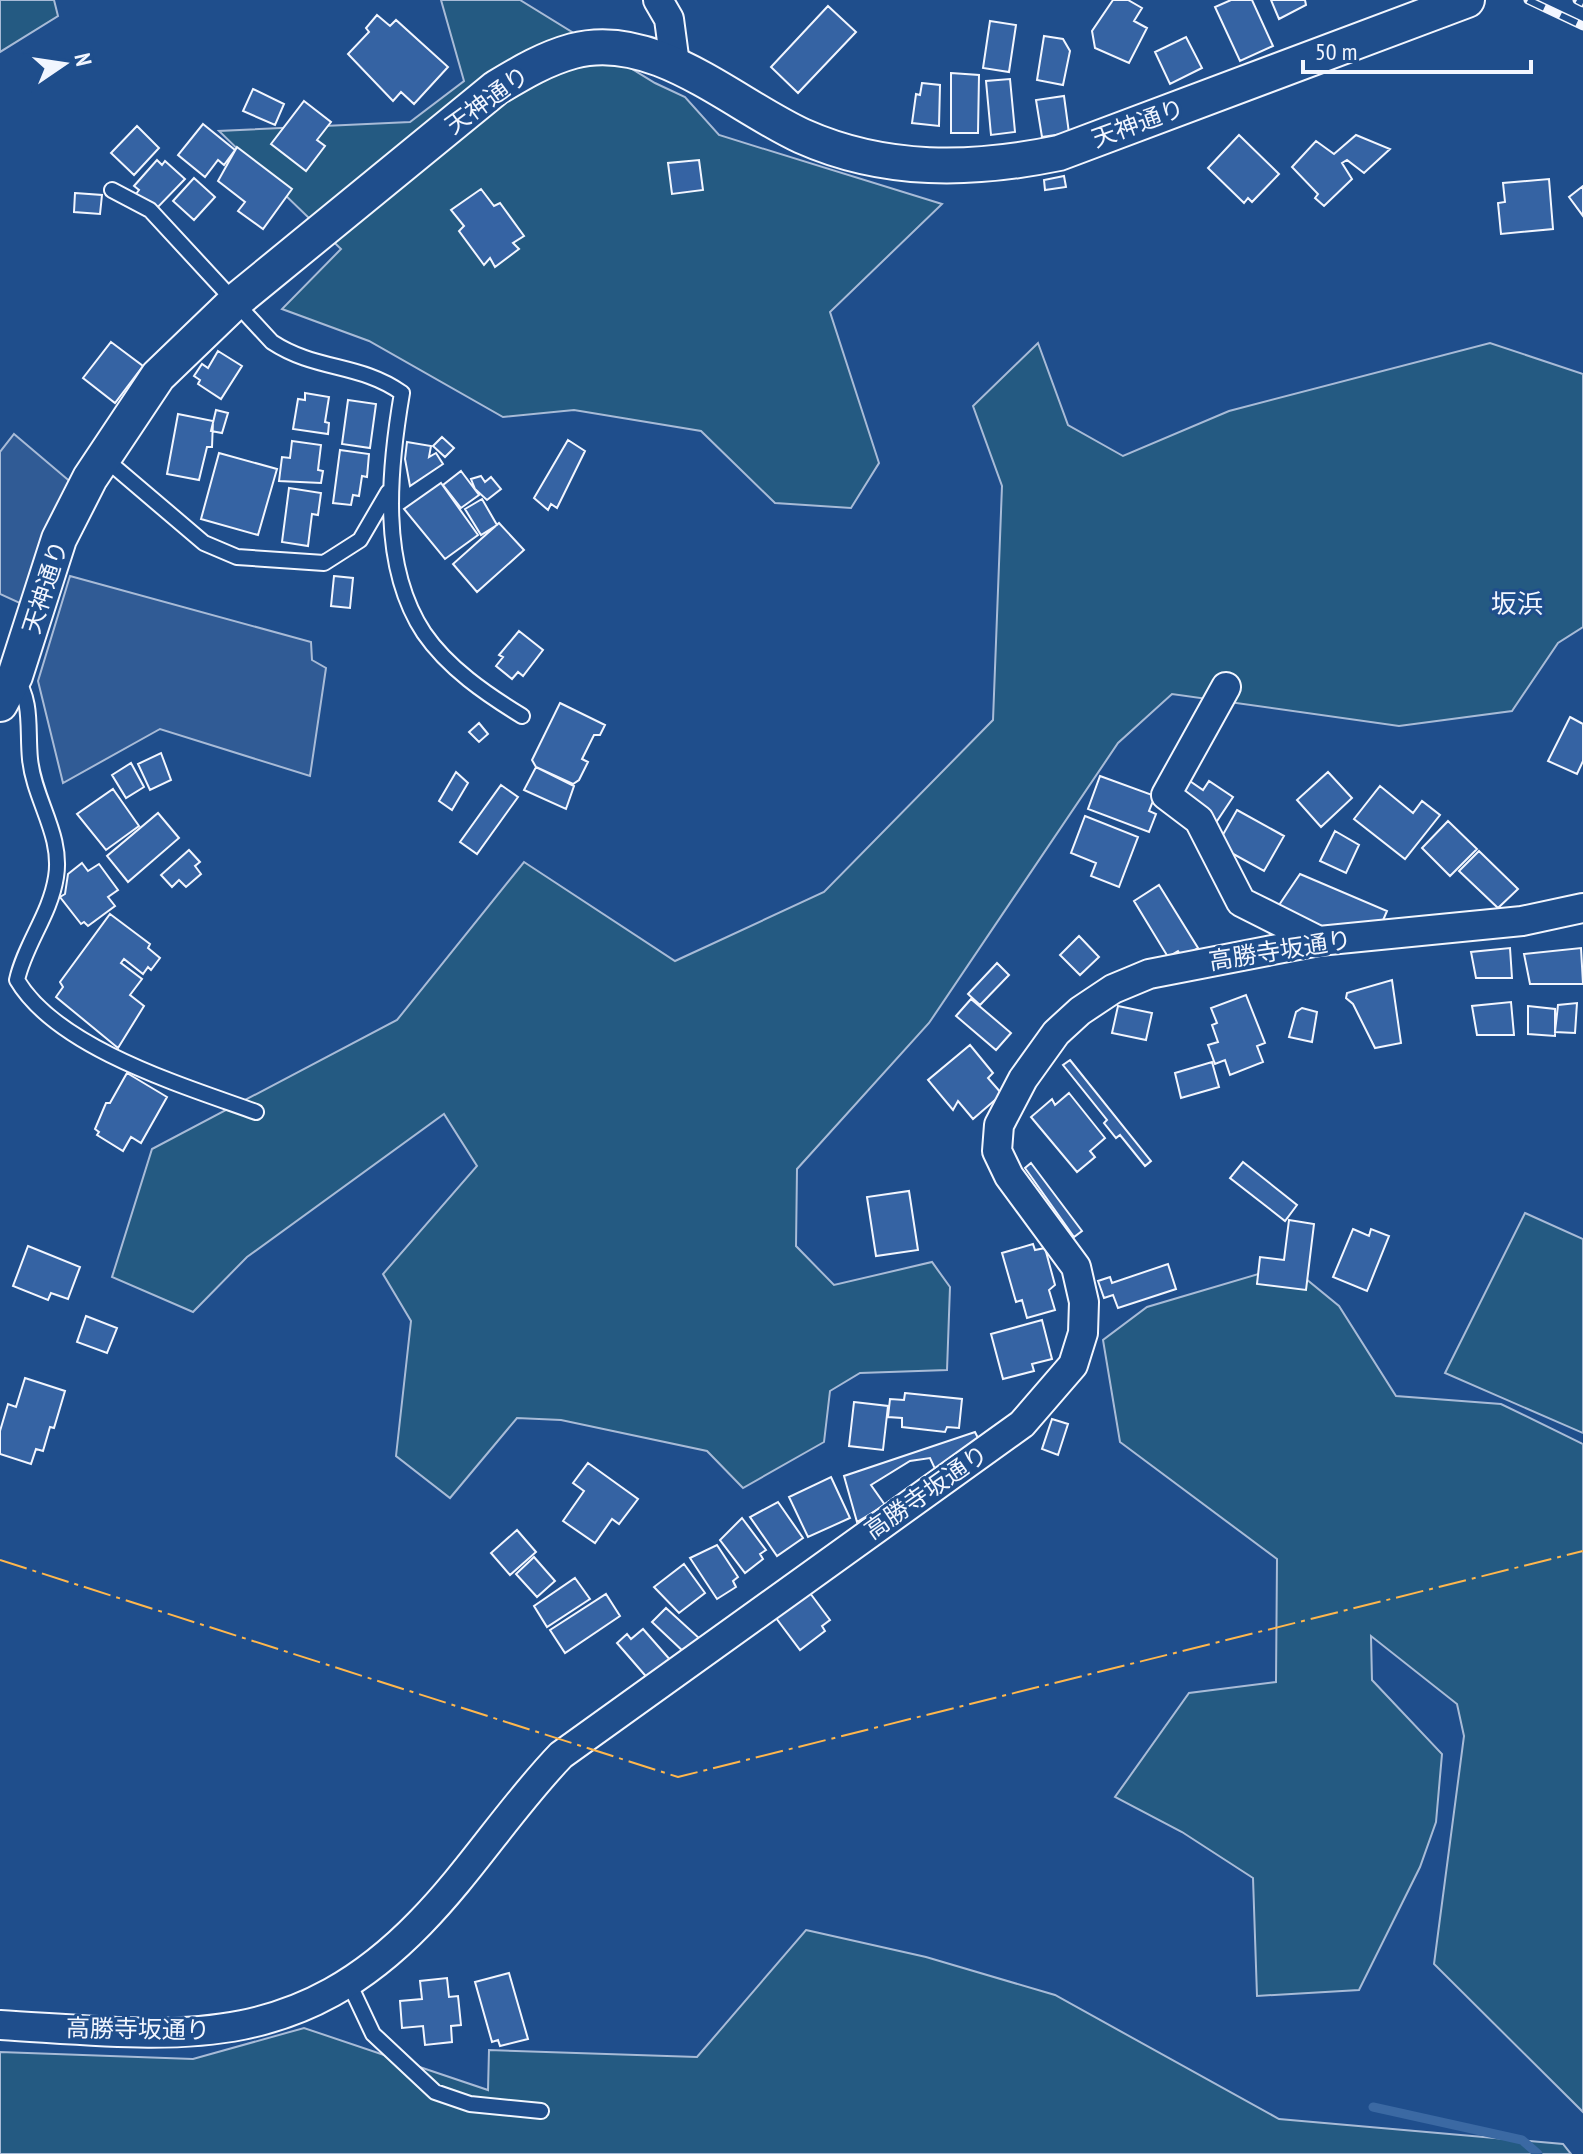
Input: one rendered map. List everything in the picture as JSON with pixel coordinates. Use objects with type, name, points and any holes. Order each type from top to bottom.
[{"type":"street","points":[[658,0],[669,19],[675,64]]},
{"type":"street","name":"天神通り","points":[[8,690],[59,539],[103,457],[158,376],[237,300],[496,88],[536,64],[576,50],[621,50],[675,64],[802,136],[870,158],[938,166],[999,165],[1059,153],[1463,2]]},
{"type":"street","points":[[1226,687],[1166,795],[1199,820],[1241,902],[1319,941]]},
{"type":"street","name":"高勝寺坂通り","points":[[0,2025],[203,2033],[298,2011],[349,1983],[421,1923],[522,1796],[561,1755],[1022,1424],[1073,1365],[1083,1333],[1084,1302],[1076,1267],[1009,1176],[997,1151],[999,1125],[1023,1079],[1056,1033],[1080,1011],[1113,989],[1149,974],[1319,941],[1522,921],[1583,908]]},
{"type":"lane","points":[[112,190],[150,210],[237,300],[272,342],[297,358],[379,376],[402,393],[388,492],[405,591],[425,633],[480,690],[522,716]]},
{"type":"lane","points":[[103,457],[204,543],[237,557],[324,563],[360,540],[388,492]]},
{"type":"lane","points":[[8,690],[27,694],[30,761],[39,804],[56,840],[57,875],[47,915],[20,965],[17,980],[29,1001],[90,1044],[155,1076],[256,1112]]},
{"type":"lane","points":[[349,1983],[373,2034],[435,2092],[470,2104],[541,2111]]},
{"type":"shaded area","points":[[0,0],[54,0],[58,16],[0,52]]},
{"type":"shaded area","points":[[441,0],[520,0],[655,83],[685,97],[719,135],[942,204],[830,312],[879,463],[851,508],[775,503],[701,431],[574,410],[503,417],[369,341],[282,309],[341,249],[219,131],[410,122],[464,81]]},
{"type":"shaded area","points":[[1038,343],[1068,425],[1123,456],[1229,411],[1490,343],[1583,374],[1583,627],[1558,643],[1512,711],[1399,726],[1172,694],[1118,743],[929,1023],[797,1169],[796,1246],[834,1285],[932,1262],[950,1287],[947,1370],[860,1373],[830,1391],[824,1442],[743,1488],[707,1451],[561,1420],[517,1418],[450,1498],[396,1456],[411,1321],[383,1274],[477,1166],[444,1114],[247,1257],[193,1312],[112,1277],[152,1149],[397,1020],[524,862],[675,961],[824,892],[993,720],[1002,486],[973,406]]},
{"type":"shaded area","points":[[14,434],[73,484],[24,605],[0,594],[0,452]]},
{"type":"shaded area","points":[[70,576],[311,642],[312,660],[326,668],[310,776],[160,729],[63,783],[38,681]]},
{"type":"shaded area","points":[[1525,1213],[1583,1239],[1583,1433],[1445,1373]]},
{"type":"shaded area","points":[[1289,1265],[1339,1306],[1396,1396],[1501,1404],[1583,1444],[1583,2112],[1434,1964],[1464,1736],[1457,1704],[1371,1636],[1372,1680],[1442,1754],[1436,1822],[1420,1867],[1359,1990],[1257,1996],[1253,1878],[1182,1832],[1115,1797],[1189,1693],[1276,1682],[1277,1559],[1120,1442],[1103,1340],[1147,1307]]},
{"type":"shaded area","points":[[806,1930],[926,1957],[1055,1995],[1279,2119],[1563,2144],[1571,2154],[0,2154],[0,2052],[193,2059],[304,2028],[488,2090],[489,2050],[697,2057]]},
{"type":"building","points":[[1113,0],[1128,0],[1142,8],[1134,21],[1147,28],[1129,63],[1095,48],[1092,31]]},
{"type":"building","points":[[1231,0],[1252,0],[1273,46],[1240,61],[1215,7]]},
{"type":"building","points":[[1271,0],[1305,0],[1306,5],[1279,19]]},
{"type":"building","points":[[828,6],[856,32],[798,93],[771,67]]},
{"type":"building","points":[[377,15],[390,26],[396,20],[448,67],[414,104],[401,92],[393,101],[348,54],[369,32],[366,28]]},
{"type":"building","points":[[990,21],[1016,25],[1009,72],[983,68]]},
{"type":"building","points":[[1044,36],[1063,39],[1070,51],[1063,85],[1037,80]]},
{"type":"building","points":[[1186,37],[1202,68],[1170,84],[1155,52]]},
{"type":"building","points":[[951,73],[979,75],[978,133],[951,133]]},
{"type":"building","points":[[1010,79],[1015,132],[991,135],[986,81]]},
{"type":"building","points":[[922,83],[940,85],[939,126],[912,123],[916,94],[920,95]]},
{"type":"building","points":[[253,89],[284,104],[275,125],[243,111]]},
{"type":"building","points":[[1064,96],[1069,133],[1042,137],[1036,100]]},
{"type":"building","points":[[304,101],[331,122],[317,140],[325,146],[306,171],[271,144]]},
{"type":"building","points":[[203,124],[235,150],[224,165],[218,160],[205,177],[178,155]]},
{"type":"building","points":[[137,126],[159,148],[134,175],[111,153]]},
{"type":"building","points":[[1239,135],[1279,174],[1252,202],[1248,198],[1244,203],[1208,168]]},
{"type":"building","points":[[1356,135],[1390,149],[1364,173],[1347,160],[1342,163],[1352,179],[1324,206],[1315,198],[1318,194],[1292,167],[1316,141],[1334,154]]},
{"type":"building","points":[[237,147],[292,189],[263,229],[238,211],[245,202],[218,181]]},
{"type":"building","points":[[157,160],[162,165],[165,161],[185,179],[156,209],[136,194],[139,190],[134,186]]},
{"type":"building","points":[[699,160],[703,190],[672,194],[668,163]]},
{"type":"building","points":[[1064,176],[1066,187],[1045,190],[1044,180]]},
{"type":"building","points":[[194,178],[215,197],[194,220],[173,201]]},
{"type":"building","points":[[1549,179],[1553,229],[1501,234],[1498,203],[1505,202],[1503,183]]},
{"type":"building","points":[[1583,186],[1583,216],[1569,197]]},
{"type":"building","points":[[481,189],[494,206],[500,203],[524,236],[513,243],[519,249],[495,267],[490,258],[484,265],[459,231],[464,226],[451,210]]},
{"type":"building","points":[[75,193],[102,195],[100,214],[74,212]]},
{"type":"building","points":[[111,342],[143,366],[115,403],[83,378]]},
{"type":"building","points":[[218,351],[242,366],[221,399],[198,384],[200,380],[194,376],[202,364],[208,368]]},
{"type":"building","points":[[305,393],[329,397],[325,422],[329,423],[328,434],[293,429],[298,399],[305,400]]},
{"type":"building","points":[[348,400],[376,404],[370,448],[342,444]]},
{"type":"building","points":[[216,410],[228,413],[222,433],[211,431]]},
{"type":"building","points":[[178,414],[213,421],[212,447],[207,447],[199,480],[167,474]]},
{"type":"building","points":[[442,437],[454,448],[445,457],[433,446]]},
{"type":"building","points":[[568,440],[585,451],[557,508],[551,504],[548,510],[534,498]]},
{"type":"building","points":[[292,441],[321,445],[318,470],[323,471],[321,483],[279,481],[282,457],[290,458]]},
{"type":"building","points":[[407,442],[431,446],[429,457],[436,453],[443,464],[410,486],[405,459]]},
{"type":"building","points":[[340,450],[369,454],[367,477],[362,476],[359,496],[353,495],[351,505],[333,503]]},
{"type":"building","points":[[219,453],[277,469],[258,535],[201,519]]},
{"type":"building","points":[[461,471],[479,495],[461,508],[443,485]]},
{"type":"building","points":[[481,476],[485,482],[491,477],[501,489],[487,500],[475,489],[471,479]]},
{"type":"building","points":[[441,483],[478,535],[445,559],[404,509]]},
{"type":"building","points":[[289,488],[321,493],[318,515],[312,514],[308,546],[282,542]]},
{"type":"building","points":[[482,499],[497,525],[481,535],[465,509]]},
{"type":"building","points":[[499,523],[524,550],[477,592],[453,564]]},
{"type":"building","points":[[334,576],[353,578],[350,608],[331,606]]},
{"type":"building","points":[[519,631],[543,650],[523,676],[518,672],[512,679],[496,666],[503,657],[499,655]]},
{"type":"building","points":[[560,703],[605,725],[600,735],[594,735],[582,759],[588,762],[579,780],[573,784],[536,767],[532,760]]},
{"type":"building","points":[[1570,717],[1583,724],[1583,761],[1577,774],[1548,761]]},
{"type":"building","points":[[479,723],[488,734],[479,742],[469,732]]},
{"type":"building","points":[[161,753],[171,780],[150,790],[138,764]]},
{"type":"building","points":[[131,763],[144,787],[126,798],[112,775]]},
{"type":"building","points":[[536,767],[574,786],[566,809],[524,790]]},
{"type":"building","points":[[456,772],[468,783],[452,810],[439,801]]},
{"type":"building","points":[[1328,772],[1352,798],[1321,827],[1297,800]]},
{"type":"building","points":[[1100,776],[1155,796],[1149,811],[1156,814],[1149,832],[1088,809]]},
{"type":"building","points":[[1184,777],[1203,790],[1209,781],[1233,797],[1215,824],[1172,794]]},
{"type":"building","points":[[501,785],[518,797],[477,854],[460,842]]},
{"type":"building","points":[[1380,786],[1413,813],[1422,801],[1440,815],[1405,859],[1354,819]]},
{"type":"building","points":[[113,789],[139,826],[106,850],[77,814]]},
{"type":"building","points":[[1237,810],[1284,836],[1264,871],[1217,845]]},
{"type":"building","points":[[158,813],[179,838],[128,882],[107,856]]},
{"type":"building","points":[[1085,816],[1138,837],[1119,887],[1091,876],[1096,863],[1071,853]]},
{"type":"building","points":[[1448,821],[1477,849],[1450,876],[1422,848]]},
{"type":"building","points":[[1335,831],[1359,845],[1346,873],[1320,861]]},
{"type":"building","points":[[189,850],[200,862],[195,866],[201,874],[186,887],[179,880],[172,887],[161,875]]},
{"type":"building","points":[[1479,851],[1518,889],[1498,908],[1459,871]]},
{"type":"building","points":[[82,863],[88,871],[99,864],[118,890],[108,897],[115,906],[88,926],[84,922],[81,924],[60,897],[65,894],[68,874]]},
{"type":"building","points":[[1300,874],[1387,911],[1381,925],[1324,933],[1275,911]]},
{"type":"building","points":[[1159,885],[1198,948],[1182,957],[1178,951],[1168,957],[1134,901]]},
{"type":"building","points":[[110,914],[150,944],[148,948],[160,958],[151,970],[148,967],[143,974],[124,959],[121,963],[142,979],[130,995],[144,1006],[118,1048],[56,997],[63,987],[60,982]]},
{"type":"building","points":[[1079,936],[1099,957],[1080,975],[1060,955]]},
{"type":"building","points":[[1510,948],[1512,978],[1476,978],[1471,952]]},
{"type":"building","points":[[1581,948],[1583,984],[1530,984],[1524,954]]},
{"type":"building","points":[[997,963],[1009,975],[980,1005],[968,994]]},
{"type":"building","points":[[1392,980],[1401,1043],[1375,1048],[1353,1004],[1346,998],[1347,993]]},
{"type":"building","points":[[1246,995],[1265,1043],[1257,1046],[1263,1062],[1230,1075],[1225,1060],[1215,1064],[1208,1045],[1218,1042],[1212,1025],[1217,1023],[1211,1008]]},
{"type":"building","points":[[971,999],[1011,1033],[996,1050],[956,1016]]},
{"type":"building","points":[[1511,1002],[1514,1035],[1477,1035],[1472,1006]]},
{"type":"building","points":[[1577,1003],[1575,1033],[1555,1032],[1558,1005]]},
{"type":"building","points":[[1118,1006],[1152,1013],[1146,1040],[1112,1033]]},
{"type":"building","points":[[1528,1006],[1555,1009],[1555,1036],[1528,1034]]},
{"type":"building","points":[[1302,1008],[1317,1012],[1312,1042],[1289,1037],[1296,1012]]},
{"type":"building","points":[[970,1045],[993,1073],[988,1078],[1002,1094],[973,1119],[958,1101],[953,1110],[928,1080]]},
{"type":"building","points":[[1070,1060],[1151,1161],[1145,1166],[1120,1135],[1116,1138],[1104,1123],[1107,1120],[1063,1065]]},
{"type":"building","points":[[1212,1062],[1219,1087],[1181,1098],[1175,1073]]},
{"type":"building","points":[[127,1073],[167,1097],[141,1143],[131,1137],[123,1151],[97,1135],[99,1132],[95,1129],[106,1103],[110,1103]]},
{"type":"building","points":[[1069,1093],[1105,1138],[1090,1151],[1095,1157],[1077,1172],[1031,1117],[1052,1099],[1055,1105]]},
{"type":"building","points":[[1243,1162],[1297,1205],[1285,1221],[1230,1178]]},
{"type":"building","points":[[1031,1163],[1082,1231],[1074,1237],[1025,1168]]},
{"type":"building","points":[[909,1191],[918,1250],[876,1256],[867,1197]]},
{"type":"building","points":[[1289,1220],[1314,1224],[1306,1290],[1257,1284],[1260,1257],[1284,1260]]},
{"type":"building","points":[[1353,1229],[1369,1236],[1371,1229],[1389,1236],[1367,1291],[1333,1277]]},
{"type":"building","points":[[1033,1244],[1035,1250],[1045,1248],[1055,1285],[1049,1290],[1055,1310],[1027,1318],[1022,1300],[1016,1302],[1002,1253]]},
{"type":"building","points":[[28,1246],[80,1267],[68,1299],[51,1293],[48,1300],[13,1286]]},
{"type":"building","points":[[1168,1264],[1176,1289],[1118,1308],[1113,1295],[1104,1298],[1098,1281],[1110,1277],[1112,1283]]},
{"type":"building","points":[[86,1316],[117,1328],[107,1353],[77,1342]]},
{"type":"building","points":[[1042,1320],[1052,1359],[1032,1364],[1034,1371],[1003,1379],[991,1334]]},
{"type":"building","points":[[25,1378],[65,1391],[54,1428],[50,1427],[43,1451],[36,1449],[31,1464],[0,1454],[0,1431],[8,1404],[16,1407]]},
{"type":"building","points":[[905,1393],[962,1399],[959,1428],[947,1427],[945,1432],[902,1427],[902,1418],[888,1417],[890,1399],[904,1400]]},
{"type":"building","points":[[854,1402],[888,1406],[883,1450],[849,1446]]},
{"type":"building","points":[[1052,1419],[1068,1424],[1058,1455],[1042,1449]]},
{"type":"building","points":[[975,1432],[978,1438],[936,1471],[930,1458],[910,1461],[871,1485],[885,1505],[857,1522],[844,1476]]},
{"type":"building","points":[[588,1463],[638,1499],[619,1524],[612,1519],[595,1543],[563,1521],[584,1491],[573,1483]]},
{"type":"building","points":[[831,1477],[850,1518],[808,1537],[789,1497]]},
{"type":"building","points":[[778,1502],[803,1538],[777,1556],[750,1517]]},
{"type":"building","points":[[742,1518],[766,1550],[760,1554],[763,1559],[745,1573],[720,1540]]},
{"type":"building","points":[[517,1530],[536,1552],[510,1575],[491,1553]]},
{"type":"building","points":[[717,1545],[738,1577],[733,1581],[736,1587],[717,1599],[690,1558]]},
{"type":"building","points":[[534,1557],[555,1581],[537,1597],[516,1574]]},
{"type":"building","points":[[684,1564],[705,1593],[679,1613],[654,1587]]},
{"type":"building","points":[[575,1578],[590,1599],[547,1627],[534,1606]]},
{"type":"building","points":[[810,1593],[830,1620],[822,1626],[825,1631],[800,1650],[776,1618]]},
{"type":"building","points":[[606,1594],[620,1616],[565,1653],[550,1630]]},
{"type":"building","points":[[666,1608],[700,1639],[686,1654],[652,1622]]},
{"type":"building","points":[[643,1629],[672,1662],[650,1681],[617,1643],[627,1634],[631,1639]]},
{"type":"building","points":[[509,1973],[528,2039],[500,2046],[498,2040],[492,2042],[475,1982]]},
{"type":"building","points":[[447,1978],[449,1997],[458,1996],[461,2025],[451,2026],[452,2042],[425,2045],[423,2026],[402,2028],[400,2001],[422,1999],[420,1981]]},
{"type":"waterway","points":[[1373,2107],[1522,2140],[1538,2154]]},
{"type":"railway","points":[[1528,0],[1583,26]]},
{"type":"railway","points":[[1577,0],[1583,3]]},
{"type":"power","points":[[0,1560],[678,1777],[1583,1551]]},
{"type":"district","name":"坂浜","points":[[1517,603]]}]
